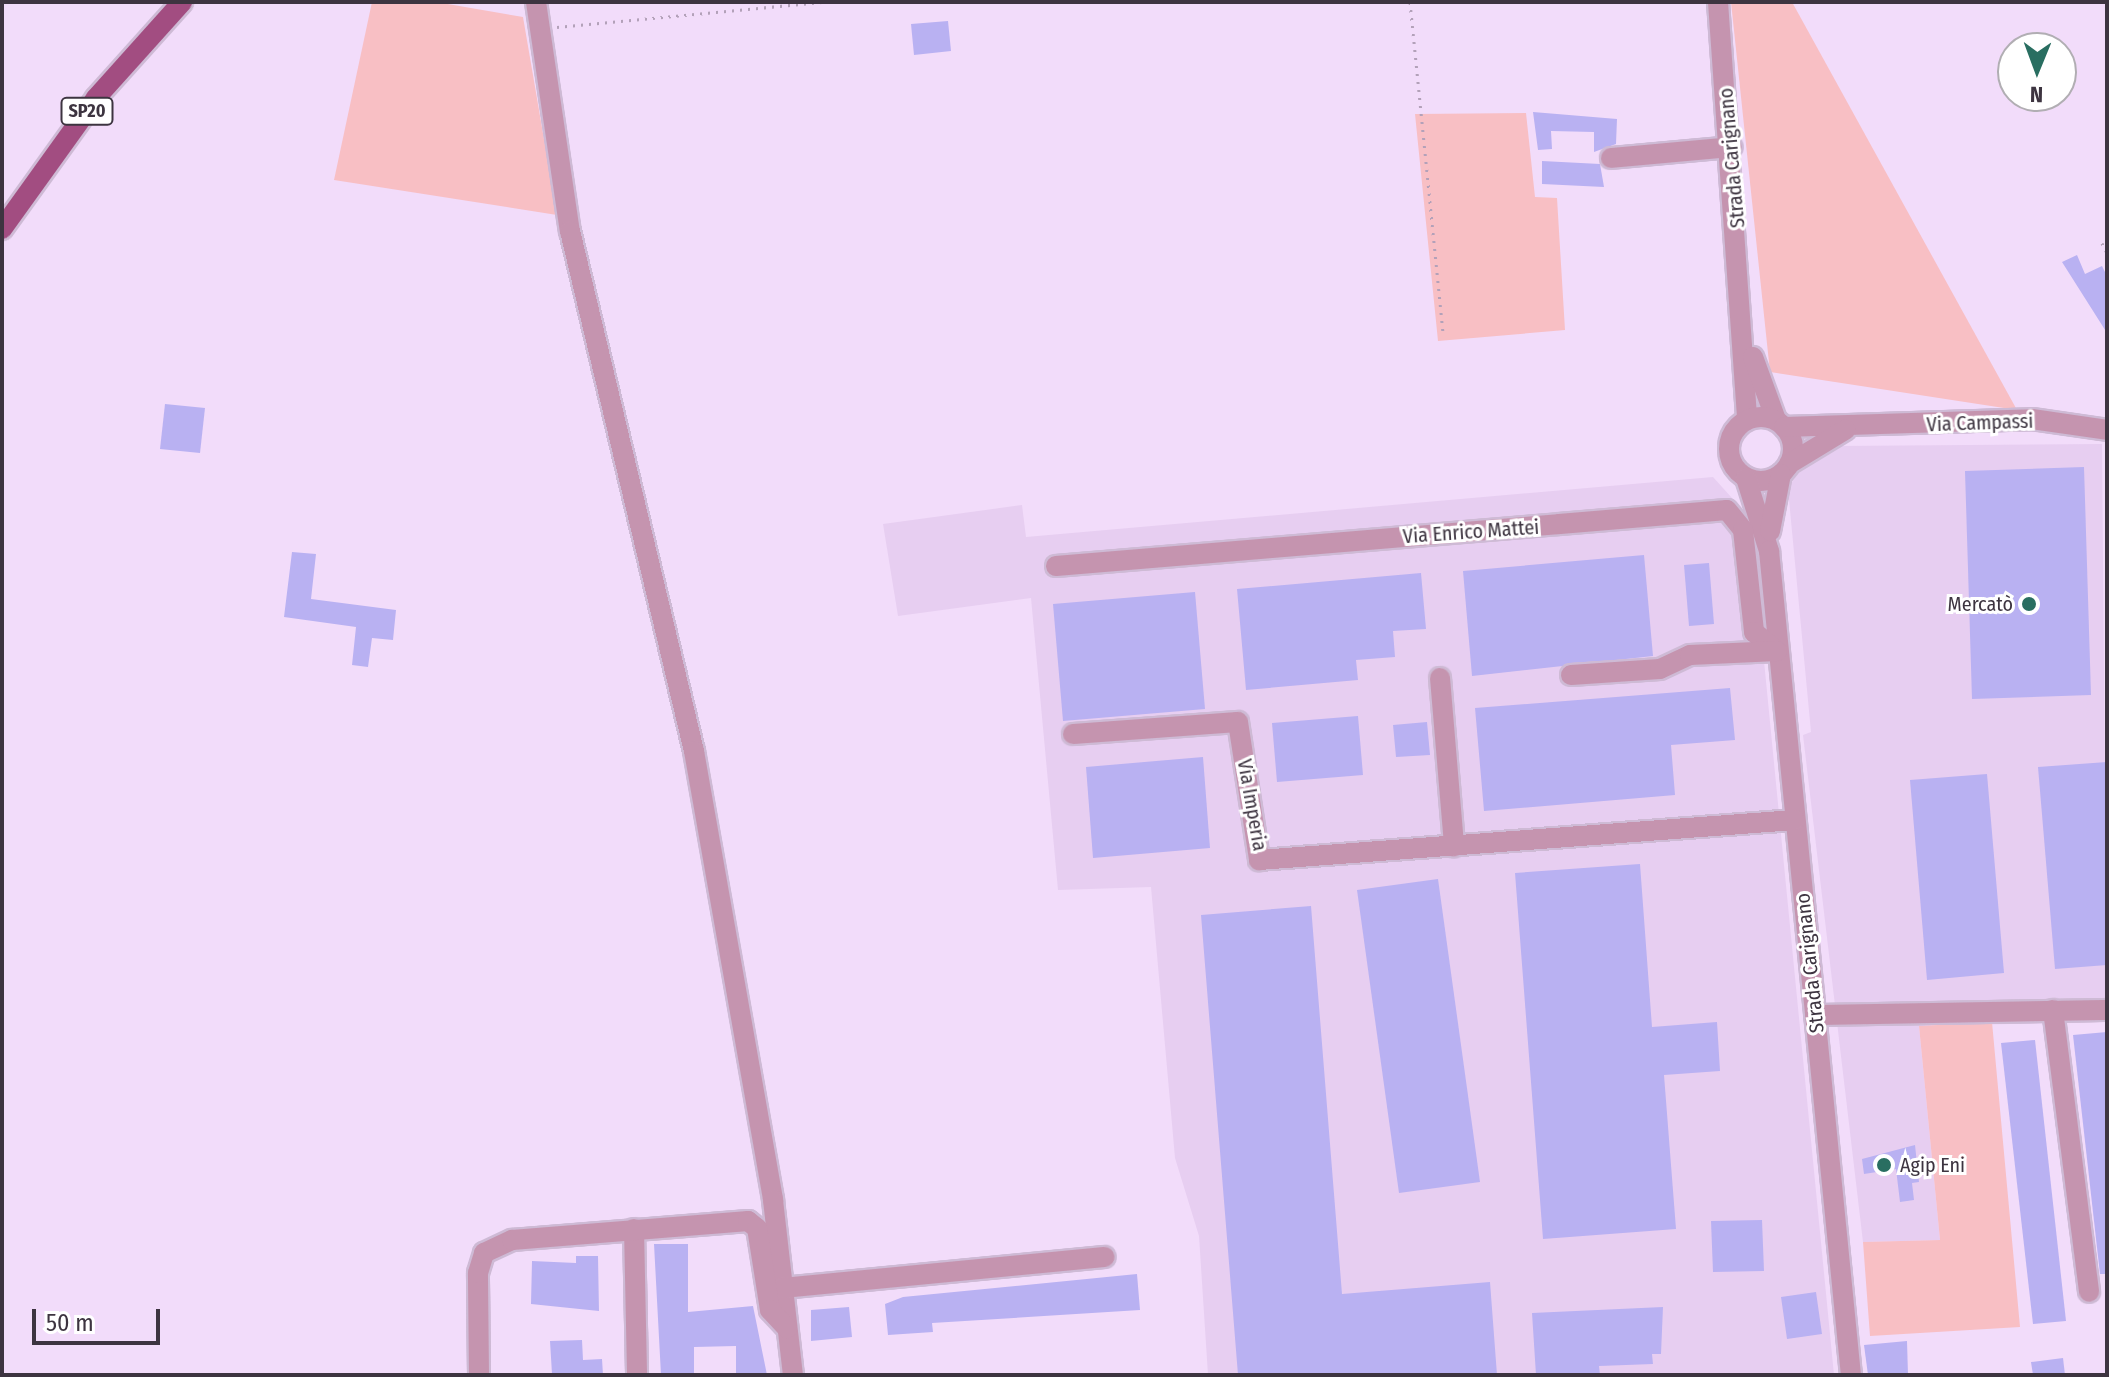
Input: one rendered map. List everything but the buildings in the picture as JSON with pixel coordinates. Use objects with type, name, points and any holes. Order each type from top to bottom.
[{"type":"main road","name":"SP20","points":[[2,229],[96,98],[182,2]]},
{"type":"street","points":[[536,2],[570,231],[694,751],[782,1288],[793,1375]]},
{"type":"street","name":"Strada Carignano","points":[[1718,2],[1744,314],[1747,420],[1728,447],[1746,478],[1769,551],[1851,1375]]},
{"type":"street","points":[[1611,158],[1731,147]]},
{"type":"street","name":"Strada Carignano","points":[[1744,314],[1780,424],[1785,469],[1769,551]]},
{"type":"street","name":"Via Campassi","points":[[1747,420],[1853,428],[2032,419],[2107,430]]},
{"type":"street","name":"Via Campassi","points":[[1785,469],[1822,438],[1853,428]]},
{"type":"street","points":[[1746,478],[1785,469]]},
{"type":"street","name":"Via Enrico Mattei","points":[[1056,566],[1727,510],[1743,530],[1754,632],[1777,651]]},
{"type":"street","points":[[1571,675],[1660,669],[1690,655],[1777,651]]},
{"type":"street","points":[[1440,678],[1454,846]]},
{"type":"street","name":"Via Imperia","points":[[1073,734],[1238,722],[1259,860],[1795,820]]},
{"type":"street","points":[[2053,1010],[2089,1292]]},
{"type":"street","points":[[1815,1015],[2107,1010]]},
{"type":"street","points":[[479,1375],[477,1285],[484,1253],[512,1240],[748,1221],[757,1228],[770,1310],[787,1328]]},
{"type":"street","points":[[634,1229],[637,1375]]},
{"type":"street","points":[[782,1288],[1105,1257]]},
{"type":"path","points":[[538,29],[822,2]]},
{"type":"path","points":[[1410,2],[1443,333]]},
{"type":"path","points":[[2102,243],[2107,253]]},
{"type":"shaded area","points":[[372,2],[436,2],[523,17],[557,215],[334,180]]},
{"type":"shaded area","points":[[1731,2],[1792,2],[2017,410],[1770,372]]},
{"type":"shaded area","points":[[1526,113],[1535,197],[1557,198],[1565,330],[1438,341],[1415,114]]},
{"type":"shaded area","points":[[2102,444],[2107,1022],[1919,1026],[1940,1240],[1863,1242],[1803,735],[1811,732],[1788,489],[1800,469],[1836,446]]},
{"type":"shaded area","points":[[1713,477],[1750,518],[1834,1375],[1208,1375],[1199,1236],[1175,1158],[1151,887],[1058,890],[1031,598],[898,616],[883,524],[1022,505],[1026,537]]},
{"type":"shaded area","points":[[1992,1022],[2020,1327],[1870,1336],[1863,1242],[1940,1240],[1919,1026]]},
{"type":"place","name":"Mercatò","points":[[2029,604]]},
{"type":"place","name":"Agip Eni","points":[[1884,1165]]}]
